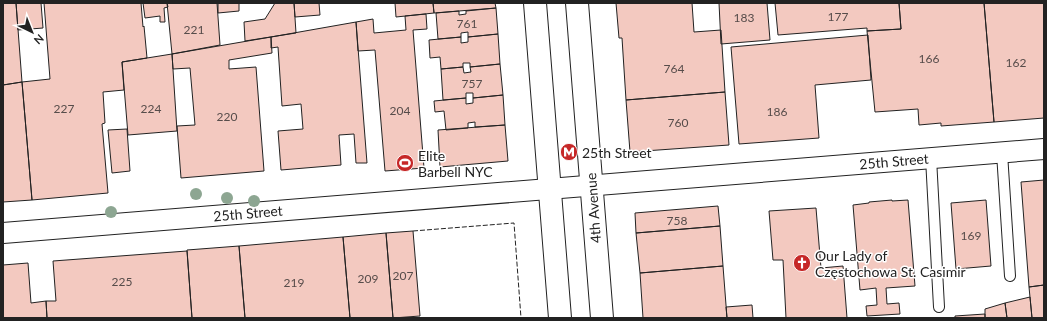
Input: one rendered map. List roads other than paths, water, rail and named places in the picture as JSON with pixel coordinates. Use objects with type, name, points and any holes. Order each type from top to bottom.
[{"type":"main road","points":[[535,3],[560,318]]},
{"type":"main road","name":"4th Avenue","points":[[577,3],[602,318]]},
{"type":"street","name":"25th Street","points":[[3,233],[1044,149]]},
{"type":"lane","points":[[1002,153],[1010,276]]},
{"type":"lane","points":[[931,158],[939,307]]},
{"type":"place","name":"25th Street","points":[[569,152]]},
{"type":"place","name":"Elite Barbell NYC","points":[[405,163]]},
{"type":"place","name":"Our Lady of Częstochowa St. Casimir","points":[[802,263]]}]
